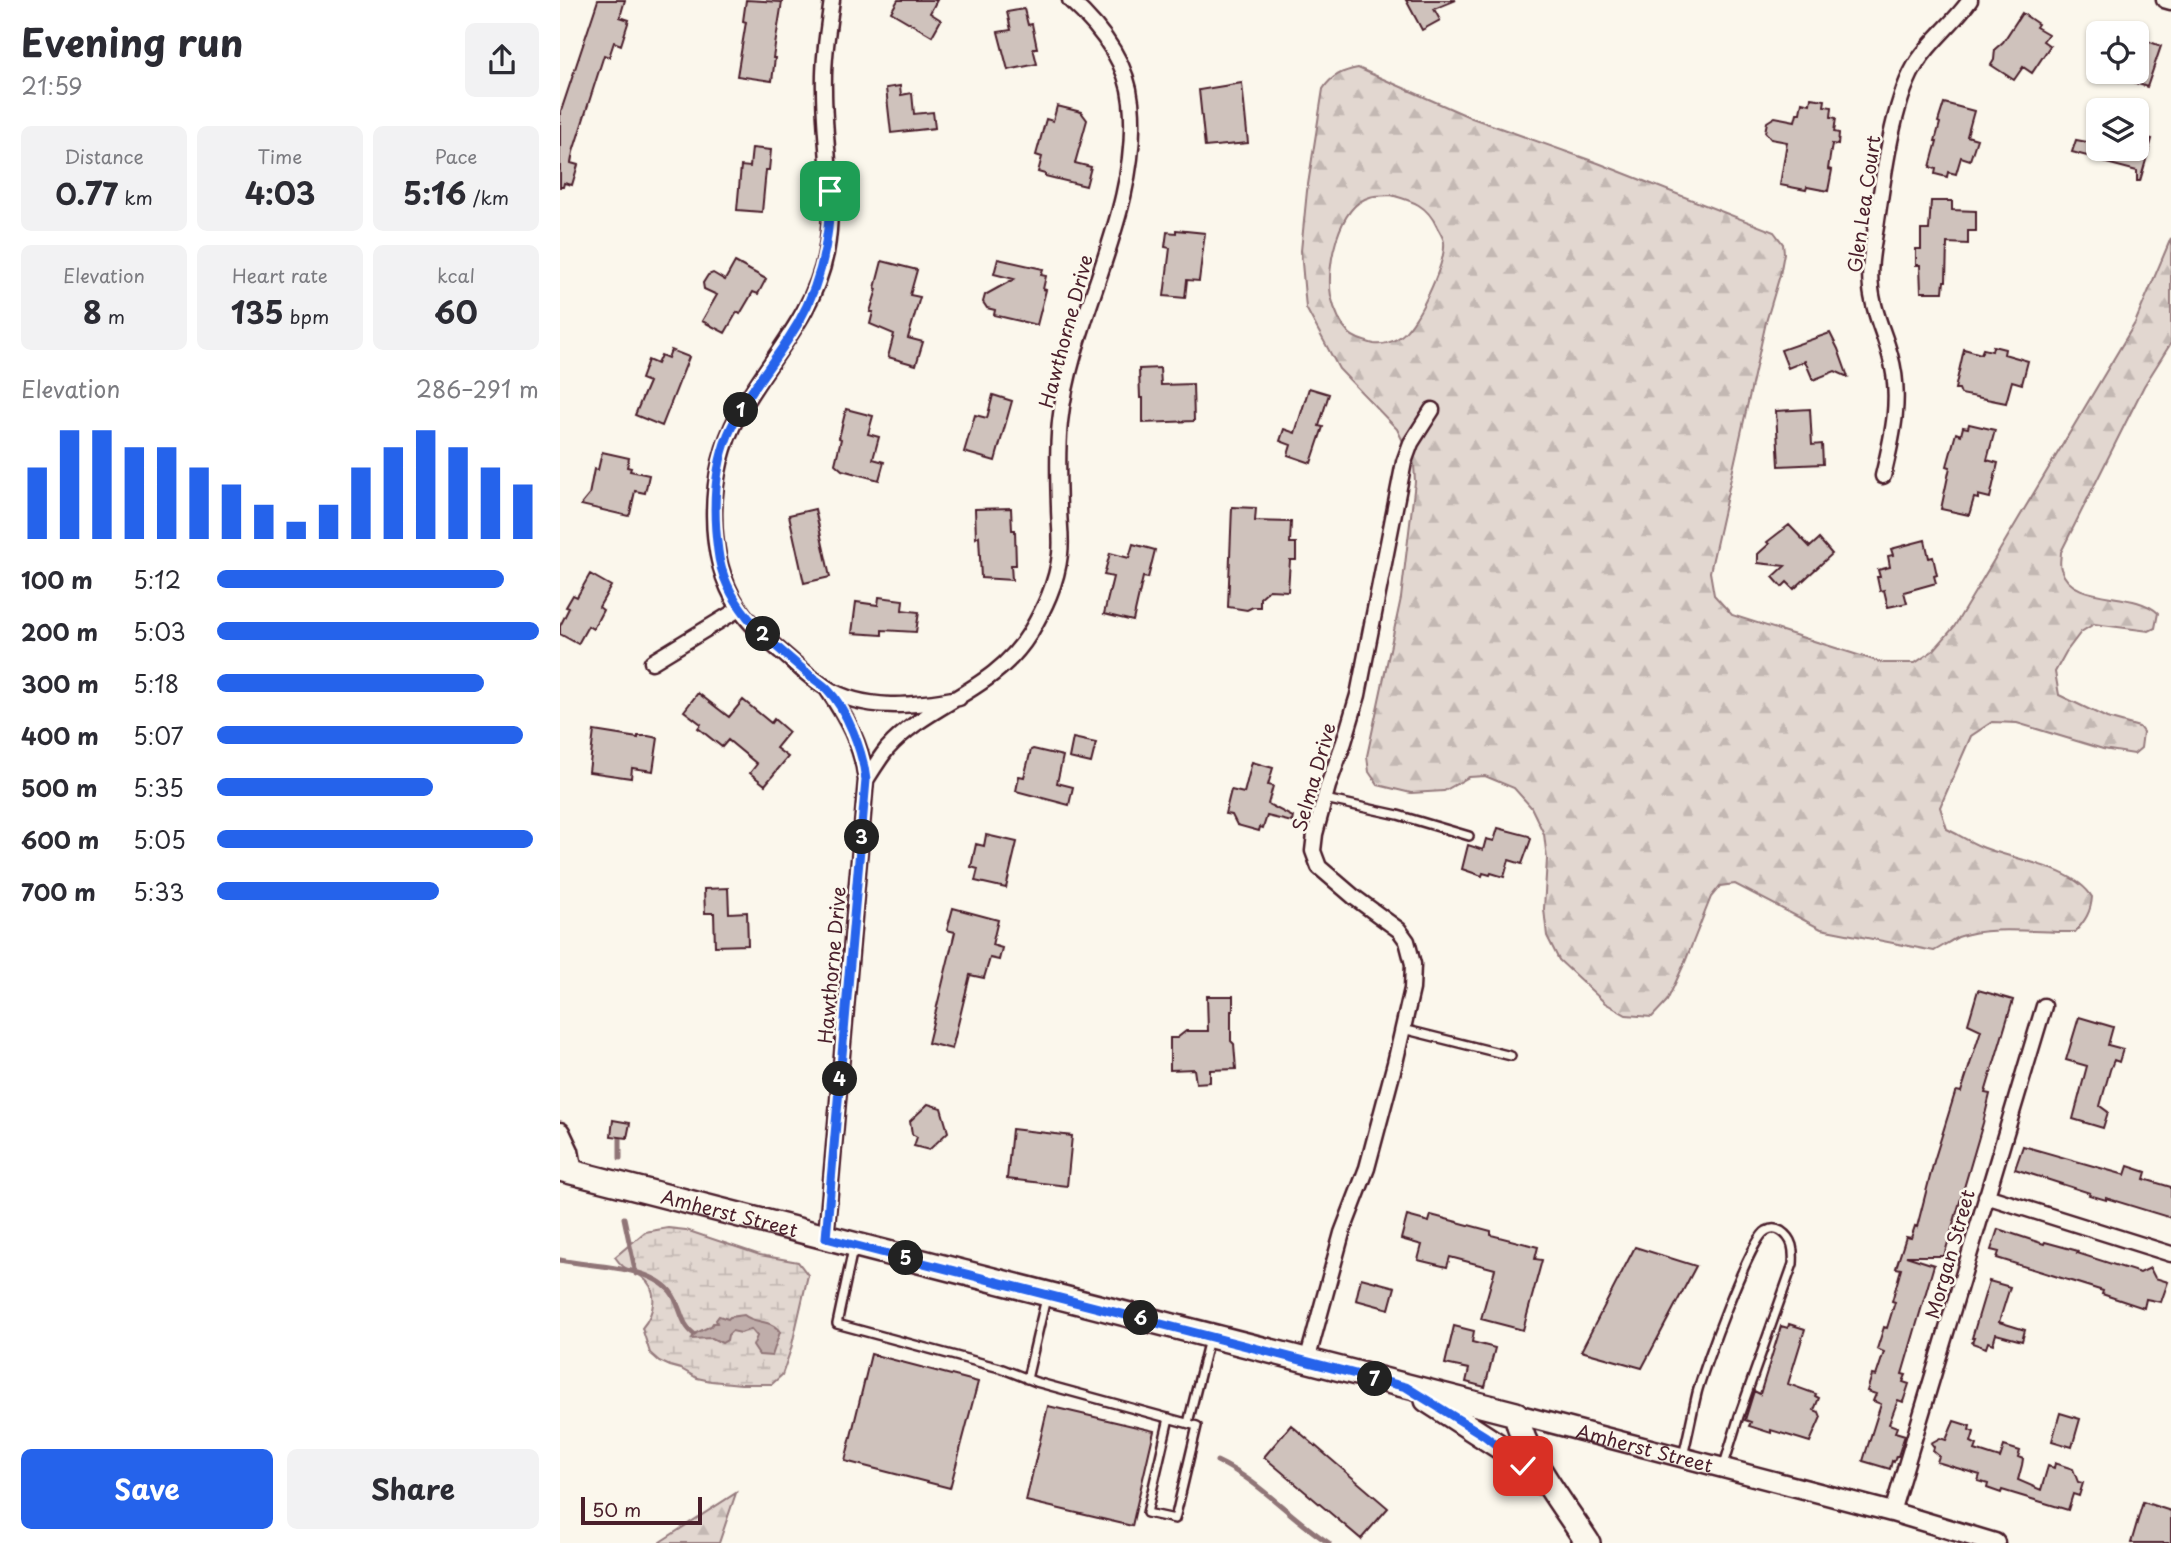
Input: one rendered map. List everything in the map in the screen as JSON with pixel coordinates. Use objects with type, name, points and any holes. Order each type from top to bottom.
[{"type":"main road","name":"Amherst Street","points":[[567,1171],[1516,1414]]},
{"type":"main road","points":[[1406,1387],[1500,1447],[1561,1501]]},
{"type":"main road","points":[[1516,1414],[1523,1438],[1588,1543]]},
{"type":"street","name":"Hawthorne Drive","points":[[826,1238],[866,780],[864,762],[859,744],[827,689],[779,650],[739,608],[718,554],[715,522],[717,479],[728,435],[738,414],[803,314],[826,255],[830,191],[824,87],[832,0]]},
{"type":"street","name":"Hawthorne Drive","points":[[866,780],[888,748],[919,723],[979,686],[1016,652],[1043,610],[1054,582],[1060,555],[1058,462],[1064,397],[1122,198],[1133,128],[1131,99],[1118,57],[1104,37],[1070,0]]},
{"type":"street","name":"Glen Lea Court","points":[[1883,476],[1895,427],[1896,401],[1890,355],[1875,312],[1871,287],[1871,263],[1881,196],[1898,108],[1907,82],[1930,45],[1970,0]]},
{"type":"street","points":[[2164,0],[2171,2]]},
{"type":"street","name":"Selma Drive","points":[[1307,1361],[1342,1233],[1367,1168],[1403,1029],[1412,989],[1413,964],[1407,941],[1399,930],[1354,897],[1315,861],[1315,834],[1358,695],[1404,462],[1411,443],[1432,410]]},
{"type":"street","points":[[652,662],[739,608]]},
{"type":"street","name":"Hawthorne Drive","points":[[827,689],[857,701],[902,706],[959,698]]},
{"type":"street","name":"Morgan Street","points":[[1892,1512],[2044,1006]]},
{"type":"street","points":[[560,1132],[569,1151],[567,1171]]},
{"type":"street","points":[[1986,1196],[2171,1254]]},
{"type":"street","name":"Amherst Street","points":[[1516,1414],[1892,1512],[1995,1543]]},
{"type":"lane","points":[[1325,799],[1398,815],[1469,836]]},
{"type":"lane","points":[[1403,1029],[1511,1056]]},
{"type":"lane","points":[[1682,1457],[1698,1392],[1721,1324],[1761,1235],[1767,1229],[1776,1229],[1788,1235],[1791,1240],[1793,1264],[1723,1468]]},
{"type":"lane","points":[[854,1245],[837,1324],[1000,1368],[1027,1379],[1188,1423],[1196,1426],[1175,1519],[1147,1513],[1169,1418]]},
{"type":"lane","points":[[1027,1379],[1047,1294]]},
{"type":"lane","points":[[1188,1423],[1210,1336]]},
{"type":"green space","points":[[1358,68],[1472,118],[1598,163],[1774,232],[1783,244],[1784,253],[1710,572],[1714,595],[1732,615],[1883,663],[1915,663],[1934,650],[1954,627],[2135,323],[2171,238],[2171,343],[2144,386],[2061,552],[2060,560],[2067,581],[2077,588],[2134,601],[2158,613],[2155,628],[2149,631],[2094,624],[2081,632],[2055,672],[2059,695],[2107,718],[2139,727],[2143,732],[2141,748],[2134,754],[2103,749],[2017,723],[1992,722],[1971,736],[1940,807],[1947,829],[1995,852],[2058,871],[2083,887],[2092,897],[2087,916],[2075,932],[2016,930],[1971,933],[1934,951],[1821,929],[1735,884],[1720,886],[1711,897],[1667,1001],[1652,1017],[1626,1015],[1605,1003],[1559,960],[1547,936],[1544,909],[1547,859],[1544,834],[1531,807],[1514,788],[1485,776],[1469,777],[1444,791],[1411,793],[1378,785],[1369,772],[1367,756],[1401,598],[1415,482],[1414,464],[1397,429],[1339,369],[1306,308],[1301,251],[1307,191],[1323,89],[1334,77]],"holes":[[[1391,195],[1413,202],[1429,214],[1443,238],[1444,251],[1432,288],[1413,322],[1397,339],[1374,344],[1352,336],[1343,326],[1331,296],[1330,270],[1337,239],[1350,212],[1370,197]]]},
{"type":"green space","points":[[668,1228],[686,1230],[760,1255],[798,1262],[808,1275],[791,1349],[782,1375],[772,1384],[741,1384],[697,1378],[659,1361],[650,1353],[642,1328],[652,1309],[651,1288],[648,1282],[625,1268],[615,1257],[645,1232]]},
{"type":"green space","points":[[736,1493],[719,1543],[660,1543],[660,1542]]},
{"type":"shaded area","points":[[744,1315],[773,1325],[780,1332],[772,1356],[759,1355],[753,1346],[757,1336],[751,1329],[741,1333],[732,1331],[722,1343],[712,1338],[692,1339],[694,1334],[717,1323],[719,1316],[728,1319]]},
{"type":"building","points":[[598,0],[625,0],[620,17],[629,20],[621,45],[614,42],[609,57],[604,55],[573,152],[571,163],[578,165],[572,185],[564,183],[563,187],[560,187],[560,114]]},
{"type":"building","points":[[746,0],[782,2],[772,81],[737,76],[746,22],[743,21]]},
{"type":"building","points":[[898,0],[937,0],[930,13],[941,20],[932,36],[891,12]]},
{"type":"building","points":[[1406,0],[1456,0],[1434,9],[1440,20],[1422,30]]},
{"type":"building","points":[[1024,9],[1028,25],[1032,24],[1037,64],[1008,70],[998,32],[1011,30],[1007,12]]},
{"type":"building","points":[[2022,13],[2048,34],[2043,41],[2050,46],[2032,73],[2023,67],[2014,80],[1991,65],[1995,49],[2003,42]]},
{"type":"building","points":[[2149,42],[2161,46],[2149,81]]},
{"type":"building","points":[[1242,83],[1248,143],[1205,147],[1199,90]]},
{"type":"building","points":[[900,86],[901,95],[912,93],[914,114],[933,112],[935,128],[891,133],[886,88]]},
{"type":"building","points":[[1811,98],[1825,100],[1824,106],[1832,107],[1831,117],[1836,118],[1834,132],[1839,133],[1838,145],[1832,144],[1828,169],[1832,170],[1828,191],[1780,185],[1787,142],[1771,139],[1765,132],[1767,122],[1775,117],[1795,121],[1802,102],[1810,104]]},
{"type":"building","points":[[1944,103],[1974,111],[1967,136],[1977,139],[1970,160],[1961,157],[1956,174],[1948,172],[1947,177],[1935,174],[1936,169],[1930,167]]},
{"type":"building","points":[[1057,106],[1081,112],[1087,120],[1075,163],[1091,167],[1086,186],[1038,172],[1042,157],[1036,155],[1046,119],[1053,121]]},
{"type":"building","points":[[2076,140],[2086,142],[2086,156],[2072,152]]},
{"type":"building","points":[[752,148],[771,150],[762,212],[737,210],[741,166],[750,167]]},
{"type":"building","points":[[2099,161],[2146,161],[2140,181],[2137,181],[2137,171]]},
{"type":"building","points":[[1931,201],[1952,201],[1952,210],[1976,211],[1976,231],[1968,231],[1968,244],[1947,243],[1943,292],[1921,292],[1920,265],[1916,265],[1916,249],[1921,249],[1921,230],[1929,230]]},
{"type":"building","points":[[1176,230],[1205,233],[1199,281],[1187,280],[1185,298],[1164,296],[1170,248],[1165,247],[1167,232],[1176,233]]},
{"type":"building","points":[[998,259],[1043,269],[1041,275],[1046,276],[1043,289],[1046,290],[1037,325],[994,315],[995,310],[987,308],[983,302],[985,295],[1014,279],[994,274]]},
{"type":"building","points":[[882,261],[917,270],[910,295],[920,297],[908,338],[923,342],[916,365],[888,357],[894,334],[870,324],[873,312],[870,312]]},
{"type":"building","points":[[735,262],[766,279],[758,294],[753,292],[740,314],[737,312],[725,333],[702,321],[717,295],[704,289],[703,283],[708,275],[713,273],[725,280]]},
{"type":"building","points":[[1830,333],[1848,377],[1835,371],[1813,380],[1805,361],[1788,368],[1781,350]]},
{"type":"building","points":[[1993,346],[2005,349],[2004,354],[2028,361],[2022,384],[2012,381],[2006,403],[1961,394],[1959,389],[1955,389],[1964,349],[1981,354],[1983,349],[1992,351]]},
{"type":"building","points":[[671,350],[689,357],[662,426],[635,415],[649,382],[641,379],[648,360],[657,364],[661,355],[668,358]]},
{"type":"building","points":[[1160,368],[1161,385],[1193,384],[1194,421],[1143,423],[1139,369]]},
{"type":"building","points":[[1309,388],[1329,394],[1319,426],[1323,427],[1311,463],[1288,455],[1291,445],[1280,441],[1284,429],[1295,433]]},
{"type":"building","points":[[993,395],[1012,401],[995,461],[964,452],[975,415],[987,418]]},
{"type":"building","points":[[846,409],[873,416],[868,434],[879,437],[873,459],[884,462],[879,480],[842,470],[835,464]]},
{"type":"building","points":[[1810,409],[1812,445],[1822,444],[1823,464],[1779,466],[1776,411]]},
{"type":"building","points":[[1969,424],[1995,430],[1987,460],[1998,463],[1990,498],[1978,495],[1978,499],[1974,498],[1969,515],[1941,509],[1950,467],[1947,466],[1956,433],[1961,435],[1963,427],[1968,428]]},
{"type":"building","points":[[602,452],[629,458],[627,467],[631,468],[630,471],[649,475],[645,493],[635,491],[628,516],[581,505],[589,495],[594,469],[598,470]]},
{"type":"building","points":[[1232,507],[1256,508],[1255,521],[1291,522],[1290,543],[1296,543],[1296,560],[1290,560],[1288,591],[1269,590],[1260,598],[1260,607],[1247,610],[1228,607]]},
{"type":"building","points":[[1011,508],[1016,565],[1011,565],[1012,580],[981,578],[975,509]]},
{"type":"building","points":[[815,509],[830,577],[804,583],[789,515]]},
{"type":"building","points":[[1789,525],[1810,547],[1819,539],[1832,554],[1794,589],[1787,582],[1782,587],[1773,577],[1785,566],[1758,563],[1758,554],[1769,544],[1767,542]]},
{"type":"building","points":[[1925,540],[1929,558],[1933,557],[1936,583],[1904,592],[1907,603],[1888,607],[1884,590],[1880,591],[1878,570],[1890,567],[1888,556],[1893,555],[1891,549]]},
{"type":"building","points":[[1133,544],[1155,550],[1148,578],[1143,577],[1133,621],[1104,614],[1113,577],[1104,575],[1110,553],[1129,558]]},
{"type":"building","points":[[590,574],[611,586],[599,607],[603,610],[593,629],[588,626],[578,644],[560,634],[560,626],[569,608],[566,607],[573,595],[577,597]]},
{"type":"building","points":[[879,597],[903,600],[902,610],[919,612],[916,632],[882,630],[882,635],[852,633],[856,602],[878,605]]},
{"type":"building","points":[[698,693],[729,717],[743,700],[771,723],[774,719],[789,732],[776,748],[788,757],[765,785],[750,773],[757,764],[728,740],[722,747],[698,728],[701,724],[684,711]]},
{"type":"building","points":[[594,731],[638,738],[658,738],[653,771],[632,768],[631,778],[589,772]]},
{"type":"building","points":[[1073,738],[1096,743],[1091,763],[1069,758]]},
{"type":"building","points":[[1033,749],[1063,756],[1057,783],[1073,787],[1069,805],[1016,791],[1019,776],[1024,777]]},
{"type":"building","points":[[1252,762],[1273,768],[1268,785],[1273,786],[1268,804],[1293,817],[1292,822],[1267,816],[1263,828],[1260,827],[1259,831],[1237,825],[1232,815],[1225,814],[1231,790],[1244,793]]},
{"type":"building","points":[[1498,828],[1529,836],[1531,839],[1522,864],[1509,860],[1504,877],[1491,873],[1483,873],[1482,876],[1462,869],[1468,845],[1483,850],[1486,839],[1494,841]]},
{"type":"building","points":[[986,835],[1017,842],[1006,888],[975,881],[978,869],[971,867],[976,844],[984,846]]},
{"type":"building","points":[[728,888],[729,913],[747,912],[748,945],[715,946],[714,913],[705,913],[704,889]]},
{"type":"building","points":[[953,908],[998,920],[992,945],[1002,948],[999,960],[990,958],[984,978],[970,975],[952,1049],[928,1043],[955,932],[947,930]]},
{"type":"building","points":[[1978,990],[2013,1000],[1985,1093],[1990,1094],[1983,1123],[1944,1256],[1906,1256],[1934,1265],[1902,1374],[1906,1375],[1903,1382],[1909,1384],[1903,1402],[1898,1400],[1889,1424],[1897,1427],[1895,1432],[1905,1435],[1890,1469],[1863,1461],[1881,1404],[1873,1401],[1876,1394],[1867,1391],[1872,1375],[1876,1376],[1884,1352],[1877,1349],[1895,1302],[1892,1301],[1901,1269],[1896,1268],[1906,1237],[1911,1238],[1915,1226],[1917,1227],[1955,1093],[1961,1092],[1981,1030],[1968,1024]]},
{"type":"building","points":[[1207,996],[1233,996],[1231,1041],[1234,1044],[1236,1069],[1210,1070],[1210,1082],[1196,1083],[1194,1069],[1170,1070],[1170,1038],[1177,1038],[1186,1031],[1208,1031]]},
{"type":"building","points":[[2079,1017],[2113,1027],[2108,1045],[2123,1049],[2119,1062],[2114,1060],[2100,1106],[2108,1112],[2103,1128],[2073,1119],[2087,1066],[2066,1060]]},
{"type":"building","points":[[928,1104],[941,1108],[948,1132],[929,1150],[914,1146],[917,1137],[912,1134],[910,1121]]},
{"type":"building","points":[[613,1120],[630,1123],[627,1138],[611,1136]]},
{"type":"building","points":[[1012,1129],[1072,1136],[1067,1186],[1007,1179]]},
{"type":"building","points":[[2023,1146],[2125,1175],[2128,1166],[2146,1172],[2144,1179],[2171,1187],[2171,1218],[2089,1195],[2090,1193],[2015,1169]]},
{"type":"building","points":[[1431,1215],[1538,1247],[1535,1259],[1542,1260],[1523,1330],[1481,1319],[1495,1269],[1450,1257],[1447,1267],[1418,1260],[1422,1245],[1401,1239],[1407,1216],[1429,1222]]},
{"type":"building","points":[[1998,1229],[2044,1244],[2045,1242],[2078,1251],[2077,1253],[2140,1273],[2150,1268],[2155,1278],[2168,1282],[2161,1302],[2146,1299],[2144,1308],[2102,1294],[2103,1291],[1997,1258],[1999,1252],[1991,1250]]},
{"type":"building","points":[[1635,1247],[1696,1266],[1642,1368],[1581,1351]]},
{"type":"building","points":[[1361,1278],[1395,1287],[1389,1309],[1356,1300]]},
{"type":"building","points":[[1989,1281],[2010,1287],[1999,1322],[2025,1330],[2022,1341],[1996,1334],[1993,1344],[1988,1342],[1986,1348],[1972,1343]]},
{"type":"building","points":[[1789,1324],[1805,1329],[1788,1384],[1816,1394],[1819,1398],[1814,1410],[1819,1412],[1821,1417],[1810,1442],[1749,1426],[1751,1422],[1745,1420],[1754,1391],[1760,1394],[1781,1326],[1788,1328]]},
{"type":"building","points":[[1454,1326],[1474,1331],[1472,1342],[1495,1348],[1485,1387],[1466,1382],[1469,1369],[1445,1364]]},
{"type":"building","points":[[871,1354],[978,1382],[950,1488],[845,1461]]},
{"type":"building","points":[[1048,1406],[1154,1431],[1132,1526],[1026,1501]]},
{"type":"building","points":[[2060,1413],[2080,1419],[2072,1447],[2052,1441]]},
{"type":"building","points":[[1954,1421],[1970,1426],[1969,1430],[1974,1432],[1971,1442],[1977,1445],[1975,1450],[2000,1458],[2004,1446],[2020,1451],[2018,1457],[2023,1459],[2018,1480],[2041,1490],[2048,1466],[2054,1468],[2055,1463],[2073,1469],[2078,1482],[2083,1483],[2079,1496],[2073,1494],[2068,1510],[1987,1488],[1988,1484],[1978,1481],[1980,1475],[1937,1462],[1939,1456],[1933,1451],[1931,1443],[1940,1438],[1946,1440]]},
{"type":"building","points":[[1291,1425],[1388,1508],[1361,1539],[1264,1457]]},
{"type":"building","points":[[2143,1502],[2171,1511],[2171,1543],[2131,1543]]},
{"type":"waterway","points":[[620,1137],[620,1158]]},
{"type":"waterway","points":[[624,1218],[636,1274]]},
{"type":"waterway","points":[[560,1260],[618,1268],[660,1282],[674,1296],[686,1325],[694,1334]]},
{"type":"waterway","points":[[1217,1461],[1261,1489],[1329,1543]]},
{"type":"route","points":[[830,191],[826,255],[818,281],[789,338],[738,414],[728,435],[717,479],[715,501],[718,554],[739,608],[779,650],[827,689],[859,744],[864,762],[866,780],[858,890],[826,1238],[1406,1387],[1485,1436],[1523,1466]]}]
